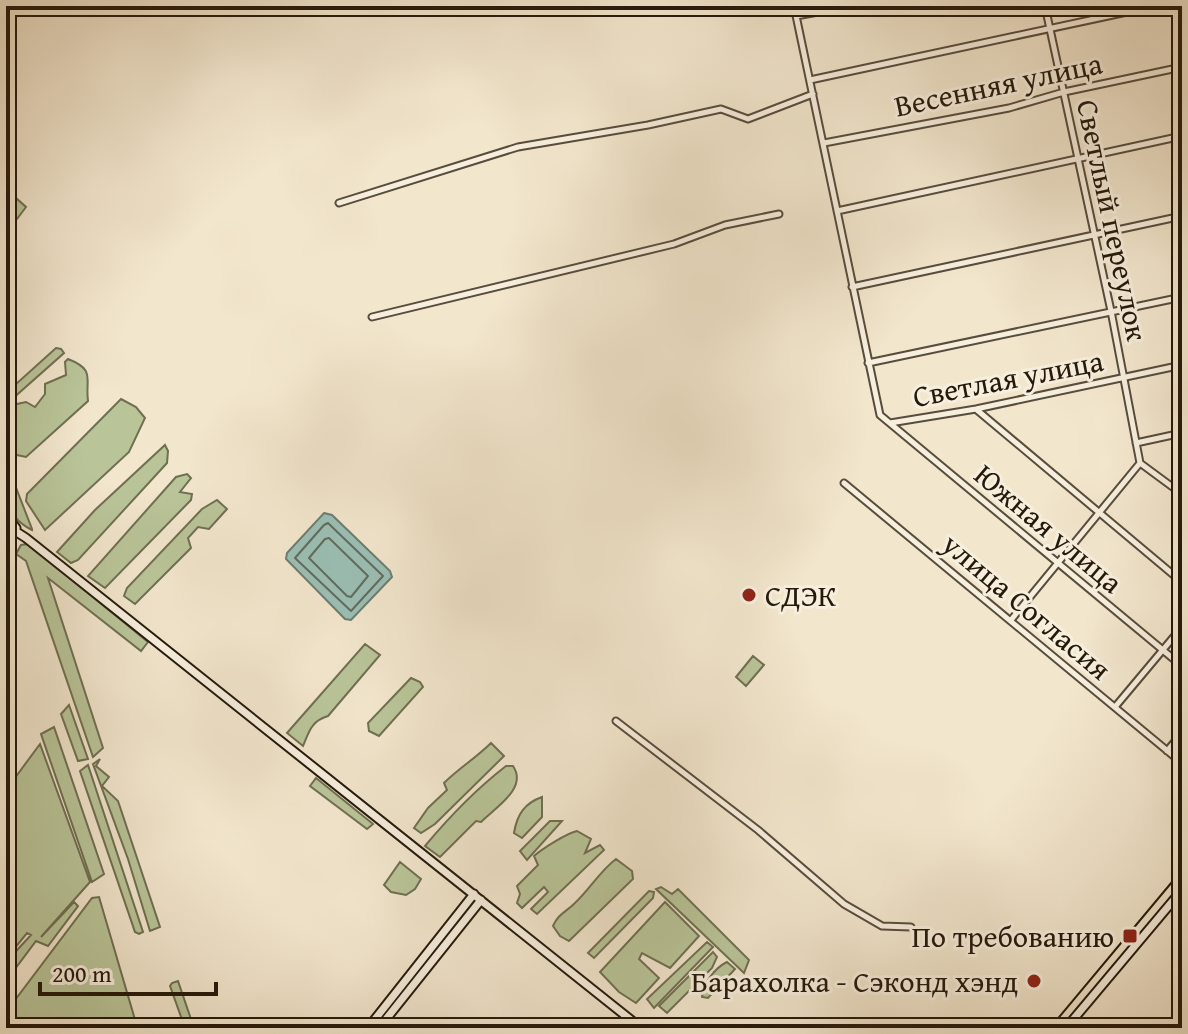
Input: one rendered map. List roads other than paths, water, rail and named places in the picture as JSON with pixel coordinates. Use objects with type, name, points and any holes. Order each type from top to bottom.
[{"type":"main road","points":[[6,462],[9,475],[6,488]]},
{"type":"main road","points":[[6,515],[26,538]]},
{"type":"main road","points":[[6,525],[641,1028]]},
{"type":"main road","points":[[1066,1028],[1182,890]]},
{"type":"main road","points":[[368,1028],[477,897]]},
{"type":"main road","points":[[379,1028],[477,897]]},
{"type":"street","points":[[794,6],[868,363],[880,415],[889,424]]},
{"type":"street","points":[[796,16],[851,6]]},
{"type":"street","name":"Светлый переулок","points":[[1045,6],[1111,311],[1140,463]]},
{"type":"street","points":[[810,80],[1155,6]]},
{"type":"street","name":"Весенняя улица","points":[[824,143],[1009,108],[1064,92],[1182,67]]},
{"type":"street","points":[[339,203],[518,147],[721,109],[748,119],[813,94]]},
{"type":"street","points":[[837,211],[1182,136]]},
{"type":"street","points":[[372,317],[674,244],[725,225],[779,214]]},
{"type":"street","points":[[852,287],[1182,216]]},
{"type":"street","points":[[868,363],[1182,297]]},
{"type":"street","name":"Светлая улица","points":[[889,424],[976,409],[1182,365]]},
{"type":"street","points":[[976,409],[1182,582]]},
{"type":"street","name":"Южная улица","points":[[889,424],[1182,666]]},
{"type":"street","points":[[1136,443],[1182,433]]},
{"type":"street","points":[[1011,620],[1140,463],[1182,494]]},
{"type":"street","name":"улица Согласия","points":[[844,483],[1182,763]]},
{"type":"street","points":[[1115,707],[1182,627]]},
{"type":"street","points":[[616,721],[758,830],[844,904],[882,926],[911,927]]},
{"type":"street","points":[[1167,751],[1182,733]]},
{"type":"water","points":[[324,513],[332,515],[390,571],[392,577],[351,620],[345,619],[286,559],[287,553]]},
{"type":"tram line","points":[[1050,1028],[1182,870]]},
{"type":"place","name":"СДЭК","points":[[749,595]]},
{"type":"place","name":"По требованию","points":[[1130,936]]},
{"type":"place","name":"Барахолка - Сэконд хэнд","points":[[1034,981]]}]
